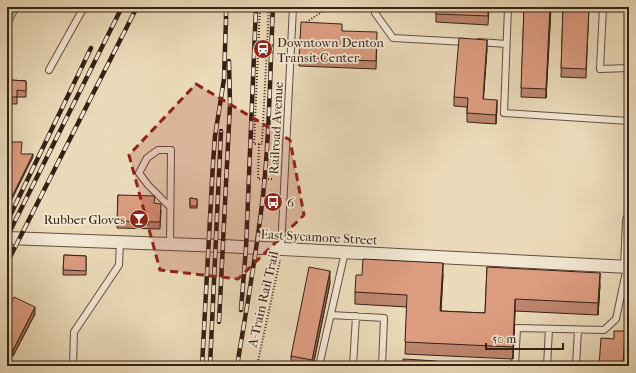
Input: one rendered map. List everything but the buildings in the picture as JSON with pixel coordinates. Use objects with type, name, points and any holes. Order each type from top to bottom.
[{"type":"street","points":[[628,267],[629,220]]},
{"type":"street","name":"East Sycamore Street","points":[[7,238],[282,249],[628,267]]},
{"type":"lane","points":[[49,70],[84,7]]},
{"type":"lane","name":"Railroad Avenue","points":[[282,249],[293,7]]},
{"type":"lane","points":[[379,7],[375,13],[393,38],[506,44]]},
{"type":"lane","points":[[508,7],[504,113],[629,121]]},
{"type":"lane","points":[[603,7],[600,69],[629,68]]},
{"type":"lane","points":[[170,207],[148,185],[139,173],[147,158],[158,150],[170,150],[170,207],[170,244]]},
{"type":"lane","points":[[73,366],[74,332],[119,265],[120,242]]},
{"type":"lane","points":[[319,366],[345,252]]},
{"type":"lane","points":[[515,366],[518,328],[604,330],[616,319],[628,267]]},
{"type":"lane","points":[[331,315],[384,318],[382,366]]},
{"type":"lane","points":[[353,366],[356,316]]},
{"type":"lane","points":[[547,366],[549,329]]},
{"type":"lane","points":[[576,366],[578,330]]},
{"type":"path","points":[[259,144],[254,144],[260,7]]},
{"type":"path","points":[[269,7],[262,144],[259,144],[258,179],[273,179]]},
{"type":"path","points":[[300,27],[323,10]]},
{"type":"path","points":[[258,44],[267,45]]},
{"type":"path","name":"A-Train Rail Trail","points":[[257,366],[282,249]]},
{"type":"highlighted area","points":[[196,84],[290,140],[304,215],[238,279],[160,270],[129,155]]},
{"type":"green space","points":[[7,7],[20,7],[7,31]]},
{"type":"railway","points":[[7,237],[122,7]]},
{"type":"railway","points":[[7,263],[137,7]]},
{"type":"railway","points":[[226,7],[226,25]]},
{"type":"railway","points":[[241,310],[246,248],[256,7]]},
{"type":"railway","points":[[237,366],[262,208],[269,119],[273,7]]},
{"type":"railway","points":[[202,366],[213,163],[215,136],[224,79],[226,19]]},
{"type":"railway","points":[[7,222],[91,48]]},
{"type":"railway","points":[[219,322],[230,105],[229,61]]},
{"type":"railway","points":[[210,366],[221,131]]},
{"type":"place","name":"Downtown Denton Transit Center","points":[[263,49]]},
{"type":"place","name":"6","points":[[273,202]]},
{"type":"place","name":"Rubber Gloves","points":[[139,219]]}]
